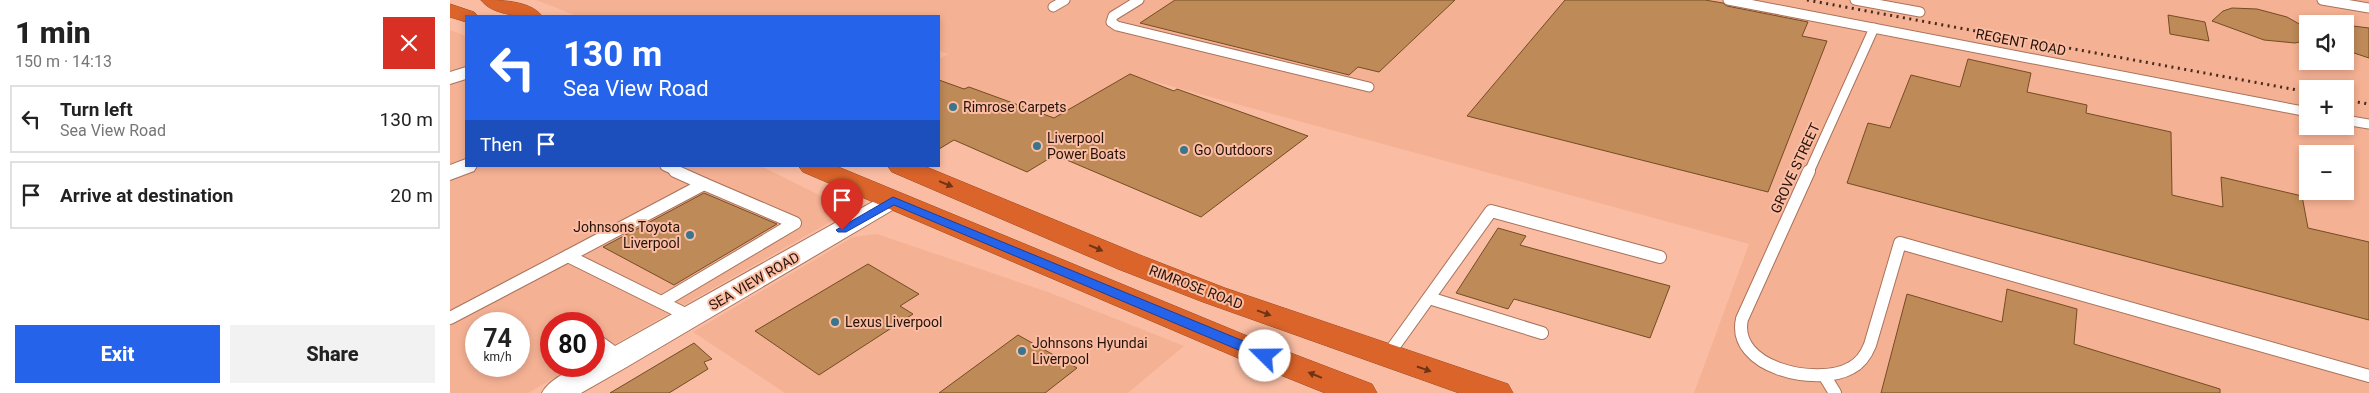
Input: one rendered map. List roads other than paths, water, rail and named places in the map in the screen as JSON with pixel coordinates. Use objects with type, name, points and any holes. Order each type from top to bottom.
[{"type":"highway","points":[[491,0],[528,15]]},
{"type":"highway","points":[[450,10],[465,15]]},
{"type":"highway","points":[[814,167],[1241,346],[1360,393]]},
{"type":"highway","name":"RIMROSE ROAD","points":[[903,167],[1138,265],[1387,356],[1496,393]]},
{"type":"street","points":[[450,78],[465,73]]},
{"type":"street","points":[[450,173],[465,166]]},
{"type":"street","name":"SEA VIEW ROAD","points":[[605,353],[676,318],[893,200]]},
{"type":"street","name":"SEA VIEW ROAD","points":[[558,393],[576,377]]},
{"type":"lane","points":[[1053,6],[1064,0]]},
{"type":"lane","points":[[1139,0],[1114,16],[1111,22],[1117,26],[1369,87]]},
{"type":"lane","name":"REGENT ROAD","points":[[1728,0],[2299,110]]},
{"type":"lane","points":[[1855,0],[1920,12]]},
{"type":"lane","points":[[2322,0],[2369,8]]},
{"type":"lane","name":"GROVE STREET","points":[[1824,375],[1794,374],[1764,363],[1746,347],[1740,333],[1742,319],[1874,28]]},
{"type":"lane","points":[[2354,122],[2369,124]]},
{"type":"lane","points":[[568,256],[676,318],[795,223],[667,167]]},
{"type":"lane","points":[[450,318],[704,184]]},
{"type":"lane","points":[[1387,356],[1491,210],[1660,256]]},
{"type":"lane","points":[[1835,393],[1824,375],[1847,370],[1863,359],[1870,345],[1900,243],[2369,376]]},
{"type":"lane","points":[[1429,298],[1542,333]]},
{"type":"railway","points":[[1807,0],[2299,90]]},
{"type":"railway","points":[[2354,102],[2369,104]]},
{"type":"place","name":"Rimrose Carpets","points":[[953,107]]},
{"type":"place","name":"Liverpool Power Boats","points":[[1037,146]]},
{"type":"place","name":"Go Outdoors","points":[[1184,150]]},
{"type":"place","name":"Johnsons Toyota Liverpool","points":[[690,235]]},
{"type":"place","name":"Lexus Liverpool","points":[[835,322]]},
{"type":"place","name":"Johnsons Hyundai Liverpool","points":[[1022,351]]}]
